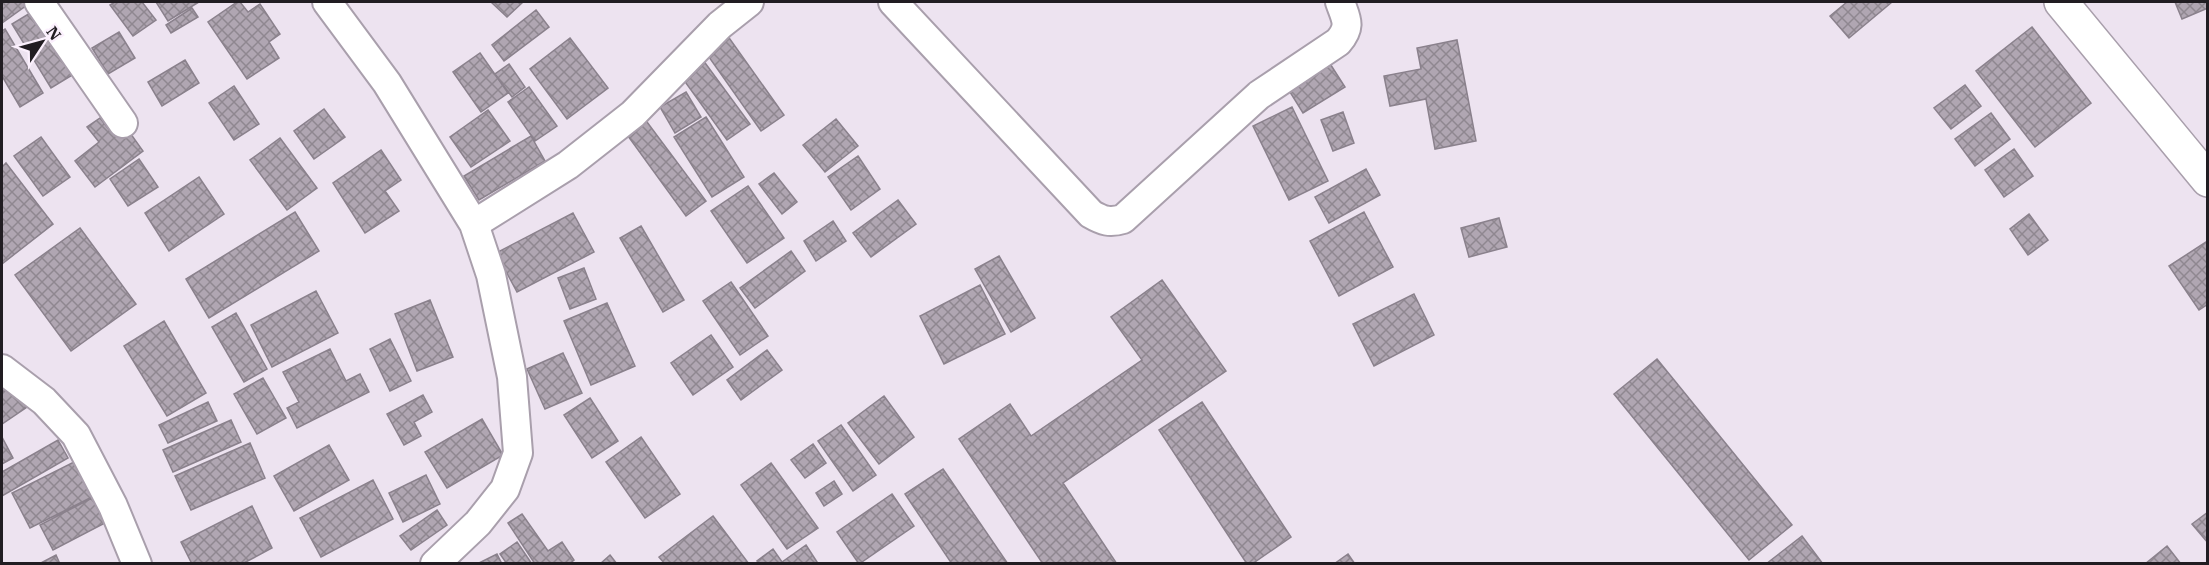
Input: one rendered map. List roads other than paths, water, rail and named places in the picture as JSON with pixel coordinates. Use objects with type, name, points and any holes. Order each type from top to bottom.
[{"type":"street","points":[[39,2],[123,123]]},
{"type":"street","points":[[327,2],[387,83],[474,224],[491,275],[512,377],[518,453],[505,489],[478,523],[435,564]]},
{"type":"street","points":[[474,224],[568,165],[633,114],[720,25],[750,2]]},
{"type":"street","points":[[892,2],[1091,214],[1101,220],[1111,222],[1123,219],[1259,96],[1338,42],[1346,34],[1348,26],[1340,2]]},
{"type":"street","points":[[2061,2],[2208,180]]},
{"type":"street","points":[[2,369],[44,401],[76,435],[113,506],[137,564]]}]
